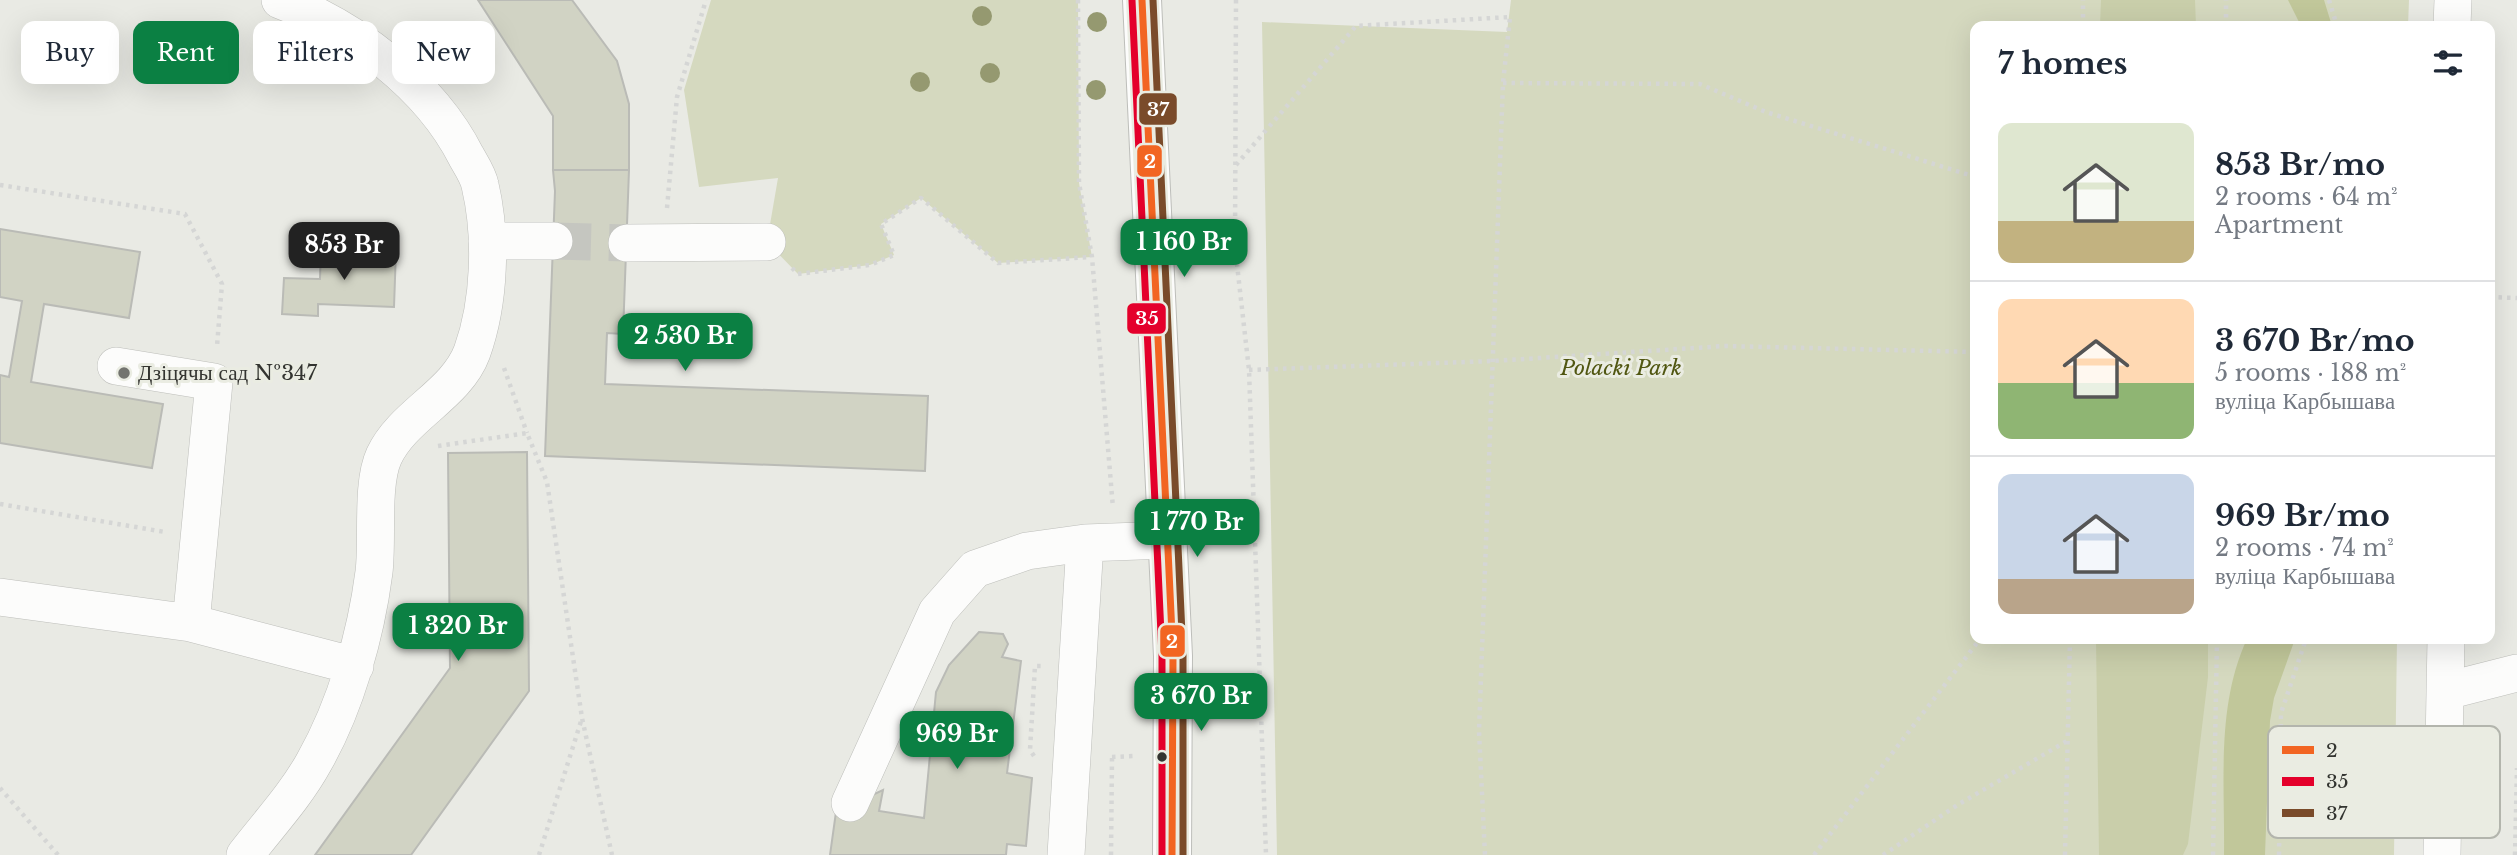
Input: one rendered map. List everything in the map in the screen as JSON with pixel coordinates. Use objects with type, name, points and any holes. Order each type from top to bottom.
[{"type":"main road","points":[[1142,0],[1173,656],[1172,855]]},
{"type":"street","points":[[245,855],[314,762],[355,666],[374,572],[378,492],[383,456],[406,428],[443,392],[471,354],[483,311],[487,242],[480,183],[459,142],[431,103],[382,59],[332,25],[280,0]]},
{"type":"street","points":[[2452,21],[2453,0]]},
{"type":"street","points":[[487,242],[554,241]]},
{"type":"street","points":[[626,243],[767,242]]},
{"type":"street","points":[[116,366],[214,382],[191,623]]},
{"type":"street","points":[[850,803],[937,612],[975,569],[1027,551],[1100,542],[1167,540]]},
{"type":"street","points":[[1066,855],[1100,542]]},
{"type":"street","points":[[0,597],[191,623],[355,666]]},
{"type":"street","points":[[2445,726],[2446,644]]},
{"type":"street","points":[[2446,691],[2517,673]]},
{"type":"path","points":[[663,243],[677,97],[706,0]]},
{"type":"path","points":[[1078,0],[1079,183],[1091,257],[1100,542]]},
{"type":"path","points":[[1236,0],[1235,247],[1249,370],[1266,855]]},
{"type":"path","points":[[2082,21],[2083,0]]},
{"type":"path","points":[[2226,0],[2226,21]]},
{"type":"path","points":[[2329,0],[2335,21]]},
{"type":"path","points":[[1236,165],[1356,26],[1510,17],[1503,83],[1479,731],[1485,855]]},
{"type":"path","points":[[1503,83],[1700,84],[1766,112],[1970,175]]},
{"type":"path","points":[[0,185],[185,214],[222,284],[214,382]]},
{"type":"path","points":[[767,242],[797,274],[870,265],[894,255],[881,224],[921,198],[998,264],[1091,257]]},
{"type":"path","points":[[2495,297],[2517,298]]},
{"type":"path","points":[[1249,370],[1493,361],[1725,346],[1970,352]]},
{"type":"path","points":[[383,456],[527,433],[547,482],[582,718],[612,855]]},
{"type":"path","points":[[0,504],[200,538]]},
{"type":"path","points":[[1814,855],[1976,644]]},
{"type":"path","points":[[2064,855],[2070,644]]},
{"type":"path","points":[[2213,855],[2217,644]]},
{"type":"path","points":[[2281,726],[2281,713],[2304,644]]},
{"type":"path","points":[[1030,750],[1035,666]]},
{"type":"path","points":[[539,855],[582,718]]},
{"type":"path","points":[[1883,855],[1959,804],[2067,741]]},
{"type":"path","points":[[2515,855],[2517,768]]},
{"type":"path","points":[[0,788],[58,855]]},
{"type":"green space","points":[[711,0],[1078,0],[1079,183],[1092,257],[998,263],[921,198],[881,224],[894,255],[870,265],[798,274],[767,242],[778,178],[699,187],[684,90]]},
{"type":"green space","name":"Polacki Park","points":[[1511,0],[2409,0],[2408,21],[1970,21],[1970,644],[2397,644],[2396,726],[2268,726],[2268,838],[2394,838],[2394,855],[1277,855],[1262,22],[1507,32]]},
{"type":"shaded area","points":[[2101,0],[2195,0],[2196,21],[2100,21]]},
{"type":"shaded area","points":[[2288,0],[2324,0],[2330,21],[2298,21]]},
{"type":"shaded area","points":[[2096,644],[2208,644],[2208,677],[2188,844],[2183,855],[2099,855]]},
{"type":"shaded area","points":[[2245,644],[2293,644],[2274,698],[2268,726],[2265,855],[2224,855],[2224,745],[2230,691]]},
{"type":"building","points":[[478,0],[572,0],[617,61],[629,104],[629,170],[553,170],[553,116],[495,26],[495,21],[492,21]]},
{"type":"building","points":[[553,170],[629,170],[623,334],[607,333],[605,384],[928,396],[925,471],[545,456],[555,191]]},
{"type":"building","points":[[0,229],[140,252],[129,318],[44,304],[31,382],[163,404],[152,468],[0,443],[0,375],[9,377],[22,301],[0,297]]},
{"type":"building","points":[[321,247],[396,250],[394,307],[318,304],[318,316],[282,314],[284,278],[320,279]]},
{"type":"building","points":[[527,452],[529,691],[411,855],[315,855],[450,668],[448,453]]},
{"type":"building","points":[[979,632],[1003,634],[1008,644],[1002,657],[1021,661],[1007,773],[1032,778],[1026,846],[1007,844],[1006,855],[830,855],[836,812],[883,790],[879,811],[924,818],[936,692],[949,665]]},
{"type":"tunnel","points":[[554,241],[627,243]]},
{"type":"transit line","name":"35","points":[[1132,0],[1162,656],[1162,855]]},
{"type":"transit line","name":"2","points":[[1142,0],[1173,656],[1172,855]]},
{"type":"transit line","name":"37","points":[[1153,0],[1183,656],[1183,855]]},
{"type":"place","name":"Дзіцячы сад №347","points":[[124,373]]}]
